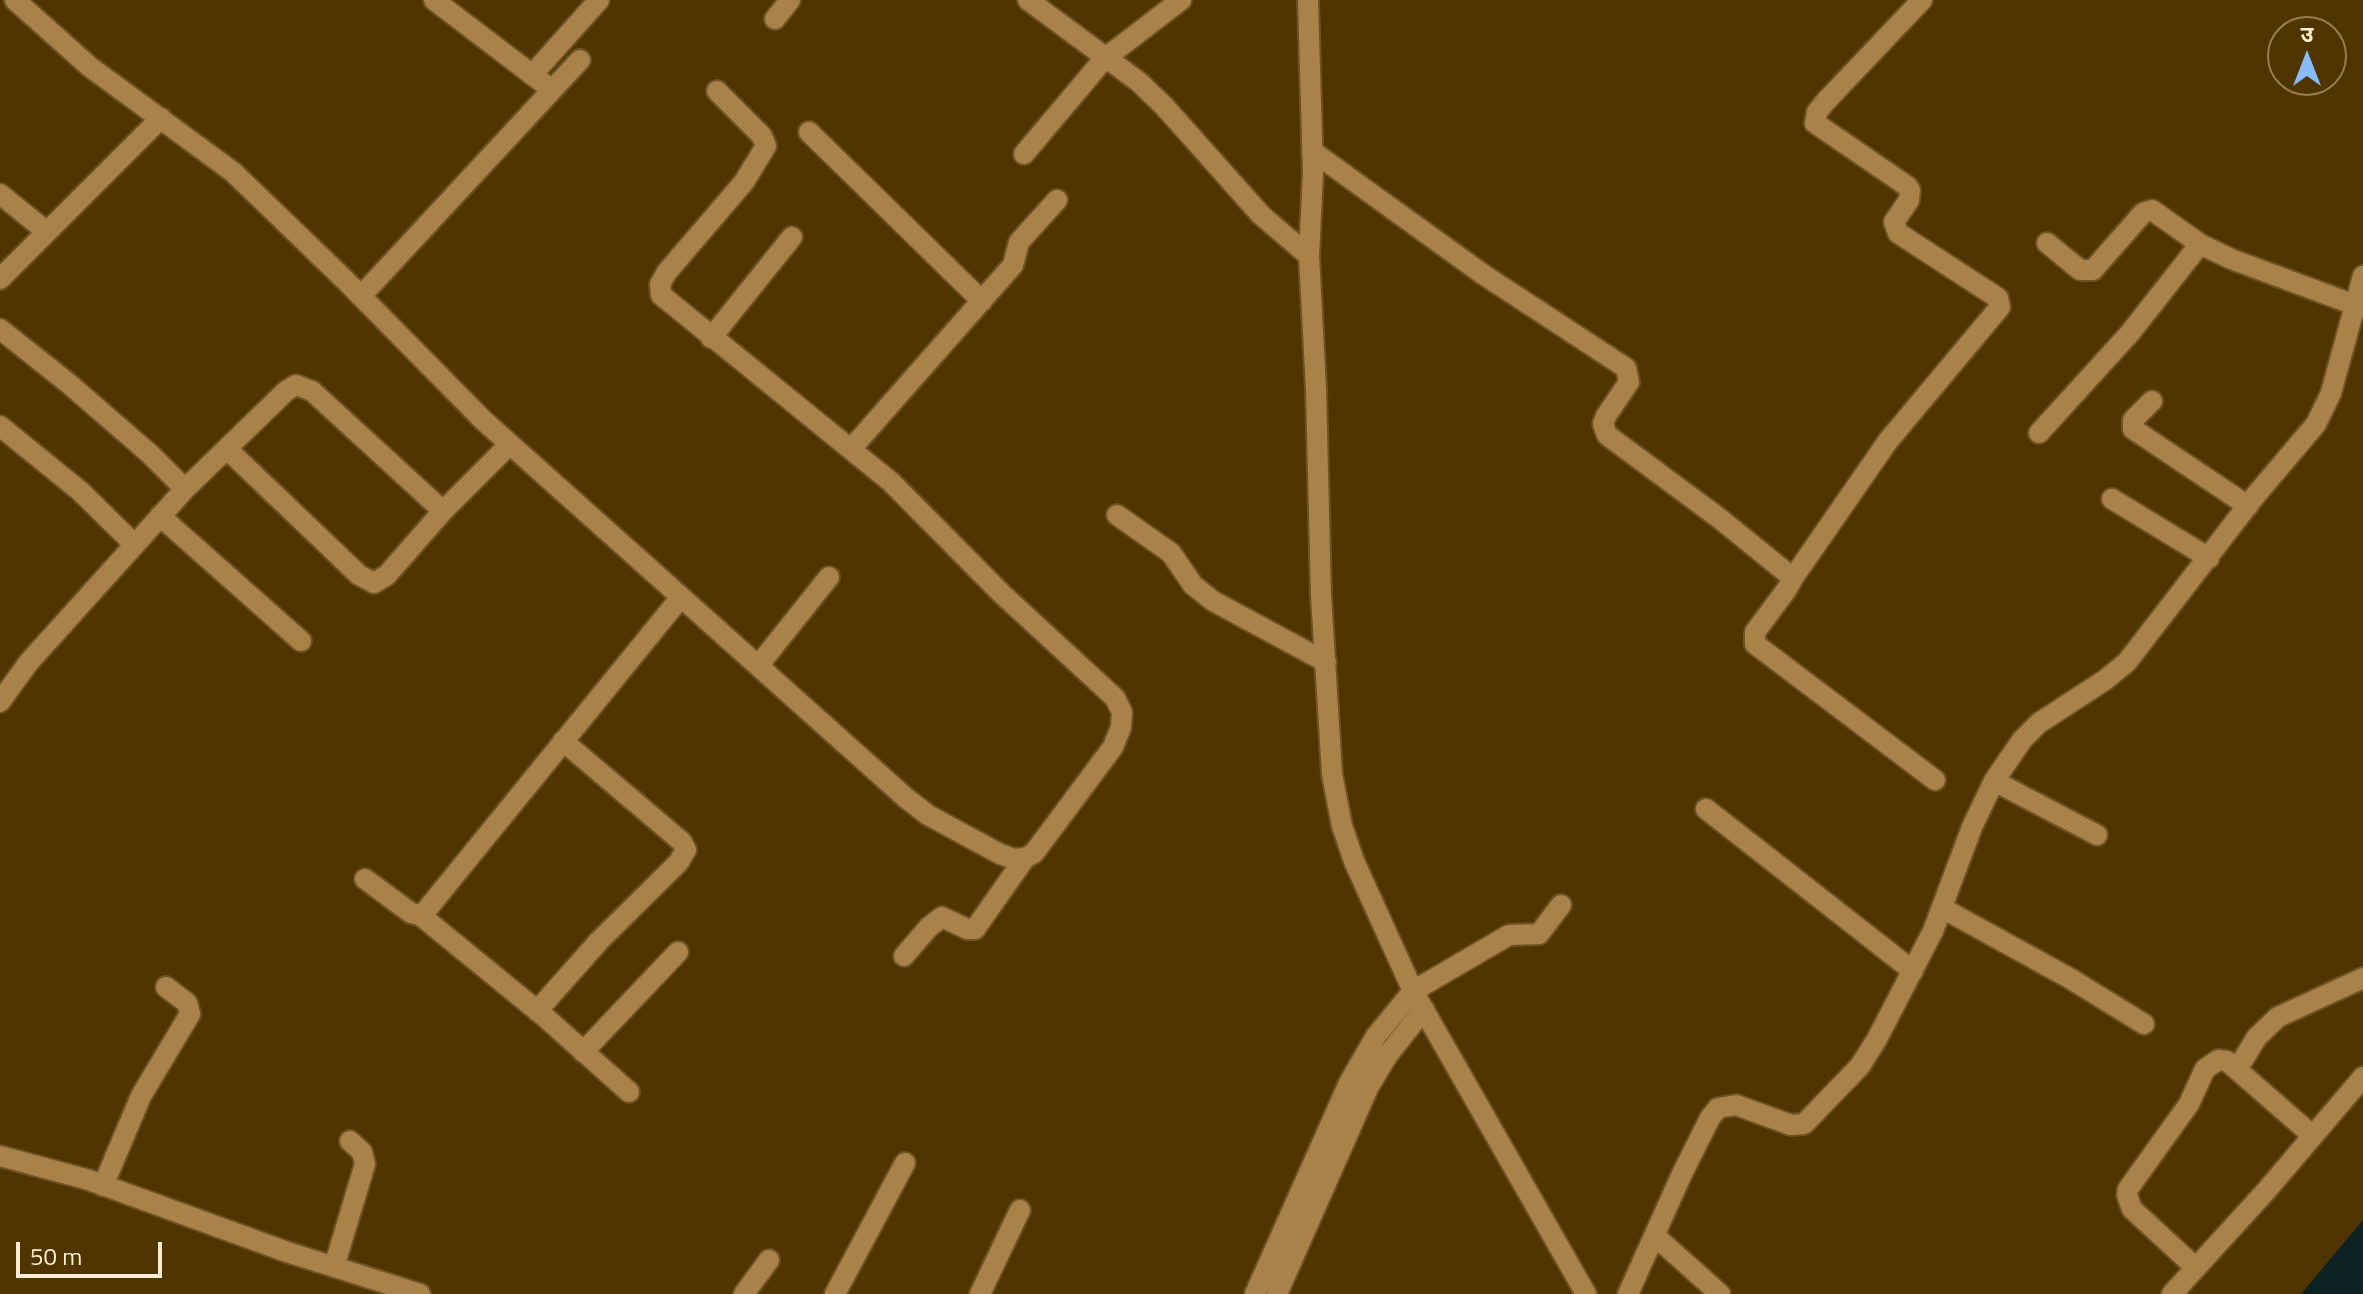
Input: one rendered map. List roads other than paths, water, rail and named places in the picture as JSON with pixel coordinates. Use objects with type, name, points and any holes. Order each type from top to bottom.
[{"type":"street","points":[[0,12],[13,0],[90,67],[233,172],[510,444],[928,815],[1000,854],[1014,859],[1025,858],[1034,853],[1113,747],[1121,727],[1122,712],[1115,698],[1001,593],[891,482],[667,302],[659,289],[667,272],[744,182],[766,146],[762,136],[717,91]]},
{"type":"street","points":[[434,0],[551,89]]},
{"type":"street","points":[[532,75],[599,0]]},
{"type":"street","points":[[775,19],[790,0]]},
{"type":"street","points":[[1028,0],[1139,82],[1261,215],[1309,256]]},
{"type":"street","points":[[1024,154],[1104,59],[1181,0]]},
{"type":"street","points":[[1308,0],[1312,151],[1309,256],[1332,774],[1342,826],[1354,861],[1418,1000],[1586,1294]]},
{"type":"street","points":[[1922,0],[1817,112],[1815,123],[1907,186],[1910,190],[1909,200],[1894,222],[1898,233],[1998,298],[2000,307],[1888,441],[1755,632],[1755,644],[1935,780]]},
{"type":"street","points":[[361,296],[580,60]]},
{"type":"street","points":[[0,279],[161,118]]},
{"type":"street","points":[[809,132],[982,301]]},
{"type":"street","points":[[1312,151],[1484,275],[1626,368],[1629,382],[1603,424],[1607,435],[1719,518],[1793,578]]},
{"type":"street","points":[[0,194],[47,232]]},
{"type":"street","points":[[851,449],[1016,261],[1015,249],[1019,242],[1057,200]]},
{"type":"street","points":[[2047,243],[2080,270],[2093,270],[2143,213],[2152,210],[2200,244],[2261,271],[2359,306]]},
{"type":"street","points":[[711,338],[792,237]]},
{"type":"street","points":[[2039,433],[2130,333],[2200,244]]},
{"type":"street","points":[[1628,1294],[1687,1164],[1718,1108],[1736,1105],[1791,1125],[1804,1124],[1860,1066],[1913,971],[1994,781],[2022,740],[2039,723],[2127,662],[2316,424],[2324,410],[2359,306],[2363,276]]},
{"type":"street","points":[[0,329],[68,383],[150,454],[185,489]]},
{"type":"street","points":[[0,702],[29,662],[185,489],[286,391],[296,385],[312,391],[443,511]]},
{"type":"street","points":[[2152,401],[2133,420],[2133,429],[2248,506]]},
{"type":"street","points":[[0,426],[80,491],[134,544]]},
{"type":"street","points":[[227,449],[369,582],[380,581],[387,575],[443,511],[510,444]]},
{"type":"street","points":[[2112,499],[2209,558]]},
{"type":"street","points":[[1117,515],[1171,553],[1193,585],[1213,601],[1326,662]]},
{"type":"street","points":[[160,516],[301,641]]},
{"type":"street","points":[[758,666],[829,577]]},
{"type":"street","points":[[420,915],[681,597]]},
{"type":"street","points":[[537,1011],[599,941],[678,863],[686,850],[682,842],[563,741]]},
{"type":"street","points":[[1994,781],[2097,835]]},
{"type":"street","points":[[1706,809],[1913,971]]},
{"type":"street","points":[[904,956],[942,917],[967,929],[975,929],[1025,858]]},
{"type":"street","points":[[365,879],[411,913],[420,915],[629,1092]]},
{"type":"street","points":[[1277,1294],[1284,1253],[1364,1054],[1418,1000],[1509,935],[1539,934],[1561,905]]},
{"type":"street","points":[[1942,908],[2071,979],[2144,1024]]},
{"type":"street","points":[[583,1052],[678,952]]},
{"type":"street","points":[[2238,1068],[2257,1037],[2278,1017],[2363,978]]},
{"type":"street","points":[[103,1186],[141,1096],[190,1014],[187,1003],[166,987]]},
{"type":"street","points":[[2196,1268],[2132,1209],[2127,1195],[2128,1189],[2189,1104],[2205,1069],[2218,1060],[2227,1061],[2313,1136]]},
{"type":"street","points":[[2172,1294],[2363,1077]]},
{"type":"street","points":[[334,1267],[365,1164],[362,1152],[350,1141]]},
{"type":"street","points":[[2,1161],[103,1186],[420,1294]]},
{"type":"street","points":[[835,1294],[905,1163]]},
{"type":"street","points":[[980,1294],[1020,1210]]},
{"type":"street","points":[[1655,1236],[1720,1294]]},
{"type":"street","points":[[1255,1294],[1284,1253]]},
{"type":"street","points":[[744,1294],[769,1260]]},
{"type":"water","points":[[2363,1220],[2363,1294],[2301,1294]]}]
